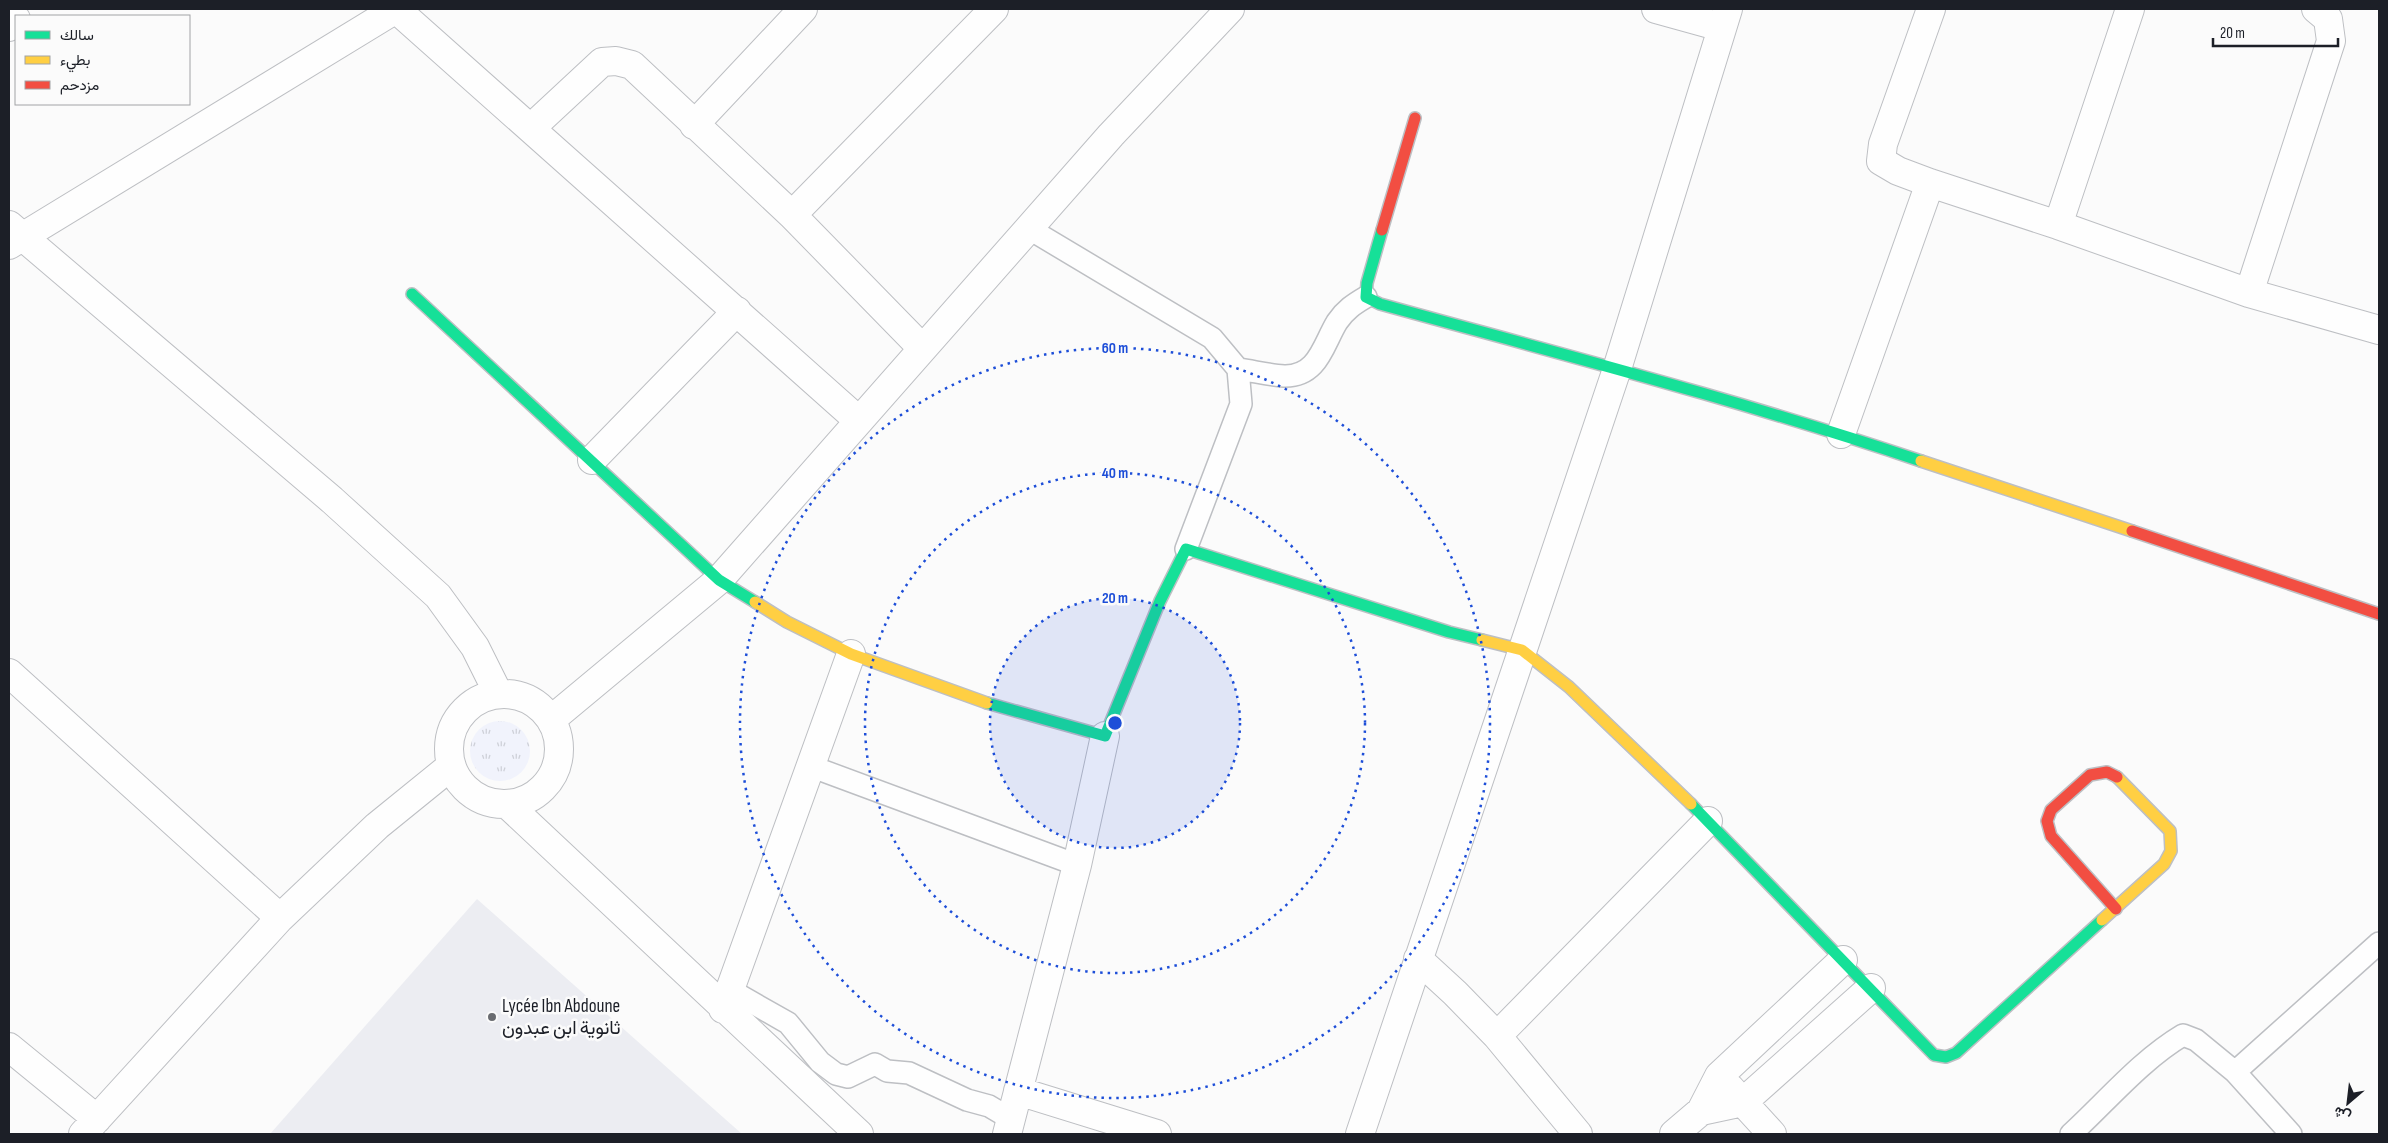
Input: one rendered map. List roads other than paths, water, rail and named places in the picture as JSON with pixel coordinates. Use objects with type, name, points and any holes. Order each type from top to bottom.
[{"type":"street","points":[[498,693],[475,647],[438,596],[332,500],[14,236],[396,9],[858,420]]},
{"type":"street","points":[[694,125],[803,9]]},
{"type":"street","points":[[792,216],[994,9]]},
{"type":"street","points":[[552,719],[719,580],[1111,135],[1230,9]]},
{"type":"street","points":[[1360,1134],[1617,369],[1679,171],[1724,18],[1656,9]]},
{"type":"street","points":[[1932,9],[1883,144],[1881,161],[1898,171],[2058,225],[2249,293],[2379,330]]},
{"type":"street","points":[[2058,225],[2130,9]]},
{"type":"street","points":[[2249,293],[2331,42],[2328,20],[2316,9]]},
{"type":"street","points":[[531,128],[602,62],[616,61],[632,65],[792,216],[922,348]]},
{"type":"street","points":[[1415,118],[1367,283],[1366,297],[1380,304],[1617,369],[1841,434],[2379,614]]},
{"type":"street","points":[[1841,434],[1930,182]]},
{"type":"street","points":[[412,294],[719,580],[787,622],[851,654],[988,703],[1105,736]]},
{"type":"street","points":[[592,460],[737,311]]},
{"type":"street","points":[[1009,1127],[1077,864],[1105,736],[1160,601],[1186,549],[1449,632],[1522,650],[1569,687],[1708,821],[1934,1055],[1946,1057],[1956,1053],[2116,909],[2164,864],[2171,851],[2170,831],[2120,778],[2107,772],[2090,775],[2051,810],[2047,822],[2052,836],[2116,909]]},
{"type":"street","points":[[727,999],[851,654]]},
{"type":"street","points":[[9,673],[280,918]]},
{"type":"street","points":[[498,693],[519,694],[538,703],[552,719],[561,746],[554,774],[535,796],[508,805],[483,801],[463,787],[451,766],[449,741],[457,718],[475,701],[498,693]]},
{"type":"street","points":[[9,1047],[90,1127],[280,918],[377,826],[451,766]]},
{"type":"street","points":[[508,805],[727,999],[859,1134]]},
{"type":"street","points":[[1497,1036],[1708,821]]},
{"type":"street","points":[[1418,959],[1455,992],[1497,1036],[1578,1134]]},
{"type":"street","points":[[1674,1134],[1701,1111],[1720,1076],[1843,960]]},
{"type":"street","points":[[1701,1111],[1743,1102],[1871,988]]},
{"type":"street","points":[[1720,1076],[1772,1134]]},
{"type":"street","points":[[1018,1091],[1157,1134]]},
{"type":"lane","points":[[1028,228],[1212,338],[1238,369],[1241,404],[1186,549]]},
{"type":"lane","points":[[1238,369],[1286,376],[1304,372],[1319,360],[1337,322],[1349,307],[1366,297]]},
{"type":"lane","points":[[810,766],[1077,864]]},
{"type":"lane","points":[[2235,1072],[2379,943]]},
{"type":"lane","points":[[727,999],[788,1023],[820,1062],[836,1074],[848,1077],[875,1064],[887,1071],[909,1073],[967,1100],[989,1106],[1009,1127]]},
{"type":"lane","points":[[2071,1134],[2168,1044],[2183,1035],[2196,1040],[2235,1072],[2291,1134]]},
{"type":"place","name":"Lycée Ibn Abdoune ثانوية ابن عبدون","points":[[492,1017]]}]
